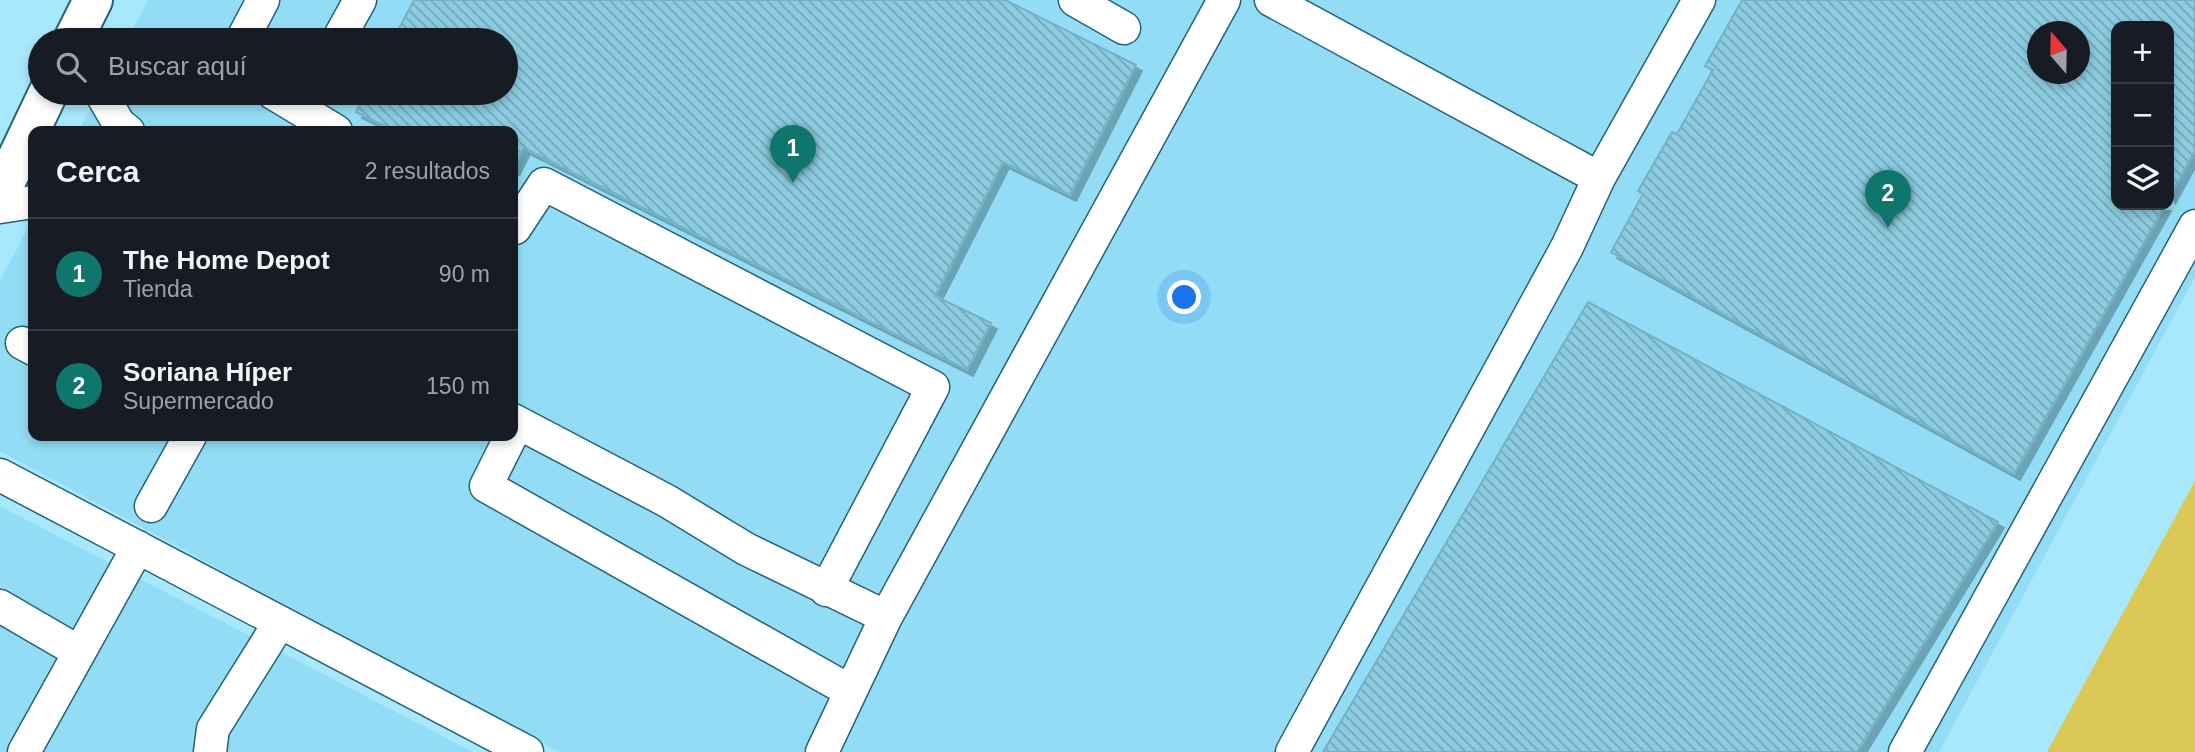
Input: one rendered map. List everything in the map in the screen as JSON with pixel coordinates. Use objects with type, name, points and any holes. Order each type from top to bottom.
[{"type":"highway","points":[[32,126],[42,105]]},
{"type":"highway","points":[[0,194],[28,135]]},
{"type":"lane","points":[[249,28],[264,0]]},
{"type":"lane","points":[[345,28],[360,0]]},
{"type":"lane","points":[[1075,0],[1124,28]]},
{"type":"lane","points":[[822,752],[886,617],[1224,0]]},
{"type":"lane","points":[[1271,0],[1599,178]]},
{"type":"lane","points":[[1292,752],[1567,247],[1599,178],[1699,0]]},
{"type":"lane","points":[[108,105],[122,126]]},
{"type":"lane","points":[[298,111],[326,126]]},
{"type":"lane","points":[[518,223],[544,184],[933,387],[826,590]]},
{"type":"lane","points":[[0,207],[28,203]]},
{"type":"lane","points":[[1905,752],[2195,226]]},
{"type":"lane","points":[[518,429],[667,501],[746,549],[886,617]]},
{"type":"lane","points":[[151,506],[187,441]]},
{"type":"lane","points":[[507,441],[486,486],[850,691]]},
{"type":"lane","points":[[0,475],[527,752]]},
{"type":"lane","points":[[24,752],[138,547]]},
{"type":"lane","points":[[0,606],[79,652]]},
{"type":"lane","points":[[210,752],[213,729],[280,622]]},
{"type":"shaded area","points":[[148,0],[2195,0],[2195,277],[1939,752],[559,752],[0,451],[0,281],[28,228],[28,441],[518,441],[518,126],[82,126],[93,105],[518,105],[518,28],[133,28]]},
{"type":"shaded area","points":[[2195,481],[2195,752],[2047,752]]},
{"type":"shaded area","points":[[0,506],[473,752],[0,752]]},
{"type":"building","points":[[414,0],[1005,0],[1136,65],[1070,195],[1003,162],[935,296],[991,323],[967,370],[524,148],[518,160],[518,126],[385,126],[356,112],[360,105],[518,105],[518,28],[399,28]]},
{"type":"building","points":[[1742,0],[2195,0],[2195,151],[2174,189],[2174,21],[2111,21],[2111,210],[2162,210],[2014,474],[1611,252],[1643,194],[1638,191],[1672,132],[1677,134],[1713,70],[1705,66]]},
{"type":"building","points":[[1588,302],[1998,522],[1857,752],[1323,752]]},
{"type":"place","name":"The Home Depot","points":[[793,183]]},
{"type":"place","name":"Soriana Híper","points":[[1888,228]]}]
